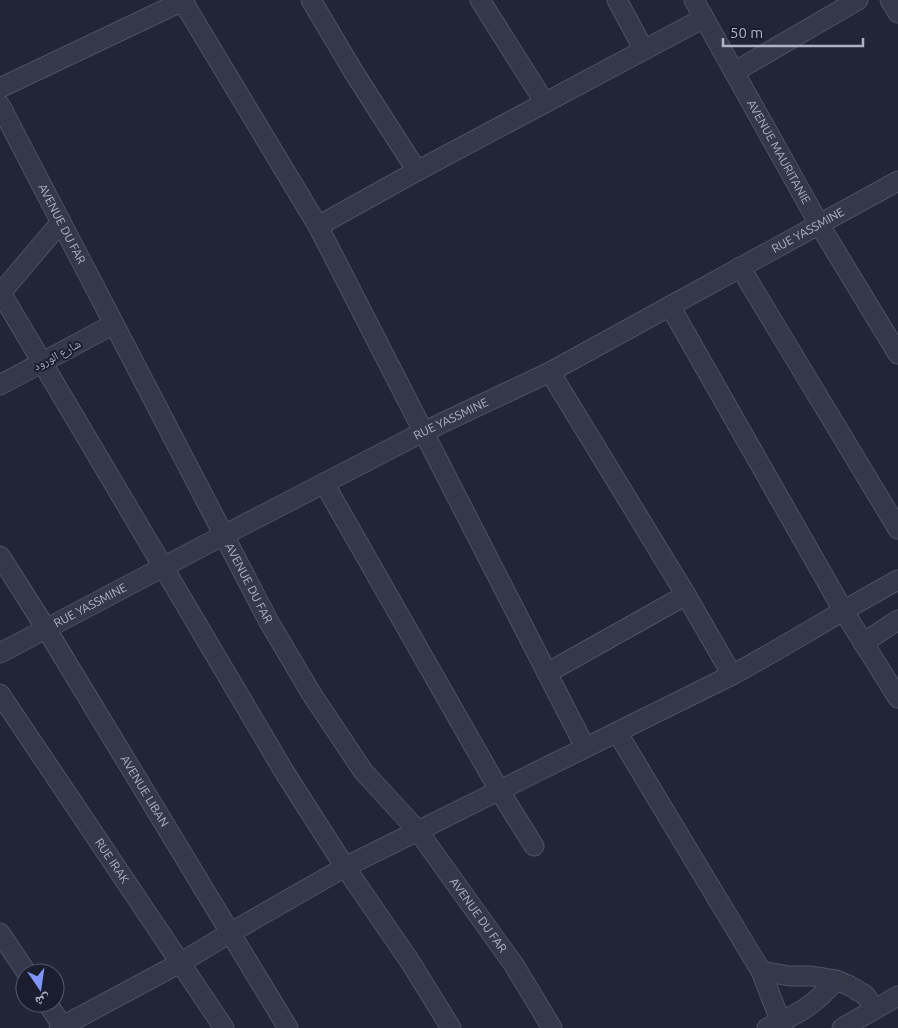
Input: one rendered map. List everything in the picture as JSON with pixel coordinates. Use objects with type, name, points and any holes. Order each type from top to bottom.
[{"type":"street","points":[[0,88],[183,0],[318,226],[585,747]]},
{"type":"street","points":[[311,0],[353,71],[417,170]]},
{"type":"street","points":[[480,0],[545,102]]},
{"type":"street","points":[[617,0],[644,50]]},
{"type":"street","name":"AVENUE MAURITANIE","points":[[694,0],[819,224],[898,354]]},
{"type":"street","points":[[734,72],[858,0]]},
{"type":"street","points":[[890,0],[898,13]]},
{"type":"street","points":[[318,226],[417,170],[704,18]]},
{"type":"street","name":"AVENUE DU FAR","points":[[0,104],[269,622],[310,693],[363,771],[418,831],[514,965],[552,1028]]},
{"type":"street","name":"RUE YASSMINE","points":[[0,653],[423,432],[550,372],[898,181]]},
{"type":"street","points":[[61,222],[0,293],[43,362],[285,773],[345,868],[409,960],[451,1028]]},
{"type":"street","points":[[740,267],[898,529]]},
{"type":"street","points":[[670,306],[843,610],[898,698]]},
{"type":"street","name":"شارع الورود","points":[[0,385],[114,324]]},
{"type":"street","points":[[550,372],[686,595],[732,675]]},
{"type":"street","points":[[324,483],[499,790],[534,846]]},
{"type":"street","name":"AVENUE LIBAN","points":[[0,556],[47,630],[288,1028]]},
{"type":"street","points":[[53,1013],[62,1027],[180,963],[345,868],[732,675],[786,646],[843,610],[898,580]]},
{"type":"street","points":[[547,673],[686,595]]},
{"type":"street","points":[[863,643],[898,620]]},
{"type":"street","name":"RUE IRAK","points":[[0,694],[224,1028]]},
{"type":"street","points":[[617,732],[761,972],[777,1026],[807,1008],[822,996],[836,980]]},
{"type":"street","points":[[0,933],[20,963]]},
{"type":"street","points":[[761,972],[836,980],[865,995],[875,1009]]},
{"type":"street","points":[[842,1028],[898,996]]}]
